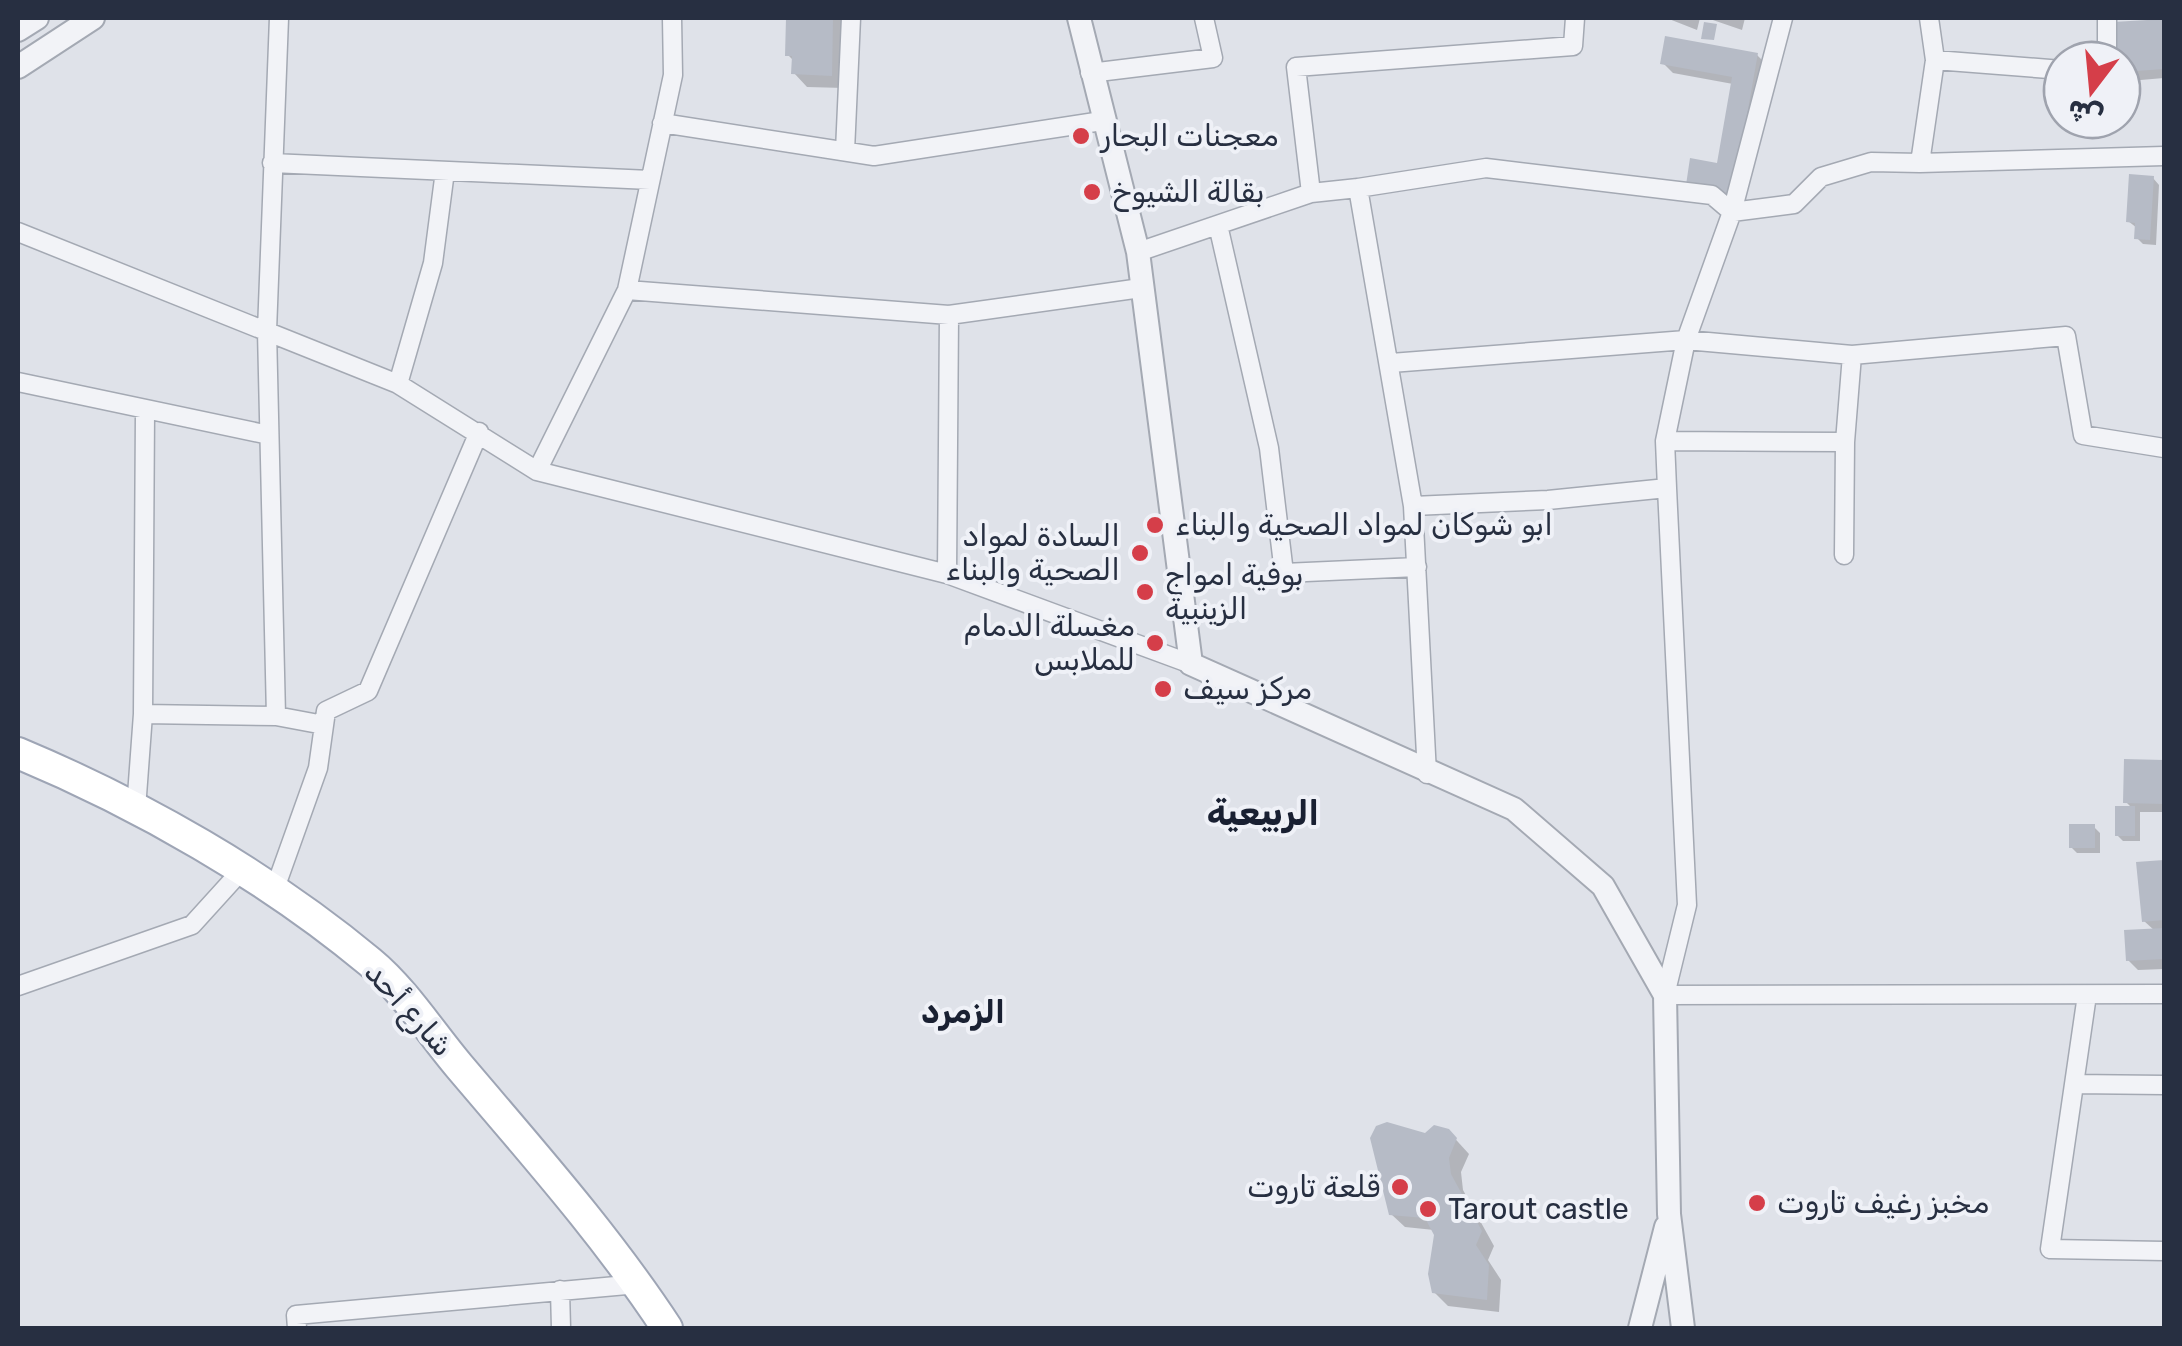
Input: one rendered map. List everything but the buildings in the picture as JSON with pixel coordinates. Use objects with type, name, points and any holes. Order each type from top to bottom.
[{"type":"main road","name":"شارع أحد","points":[[18,753],[93,784],[136,808],[241,871],[373,964],[638,1284],[668,1328]]},
{"type":"street","points":[[18,30],[37,18]]},
{"type":"street","points":[[18,67],[93,18]]},
{"type":"street","points":[[276,716],[267,331],[279,18]]},
{"type":"street","points":[[538,471],[627,290],[672,76],[672,18]]},
{"type":"street","points":[[844,152],[851,18]]},
{"type":"street","points":[[1078,18],[1138,252],[1192,664]]},
{"type":"street","points":[[1090,73],[1213,58],[1204,18]]},
{"type":"street","points":[[1311,193],[1296,67],[1573,46],[1575,18]]},
{"type":"street","points":[[1683,1328],[1669,1214],[1665,995],[1688,906],[1665,441],[1686,340],[1732,212],[1782,18]]},
{"type":"street","points":[[1920,163],[1935,60],[1929,18]]},
{"type":"street","points":[[1935,60],[2042,68]]},
{"type":"street","points":[[662,123],[874,156],[1102,121]]},
{"type":"street","points":[[1138,252],[1311,193],[1486,168],[1712,195],[1732,212],[1794,204],[1822,177],[1871,162],[2164,156]]},
{"type":"street","points":[[272,163],[650,180]]},
{"type":"street","points":[[398,384],[432,263],[445,171]]},
{"type":"street","points":[[1358,188],[1414,506],[1427,774]]},
{"type":"street","points":[[1218,225],[1242,313],[1268,448],[1284,574],[1416,567]]},
{"type":"street","points":[[18,232],[398,384],[538,471],[947,574],[1192,664],[1427,774],[1514,809],[1604,886],[1665,995]]},
{"type":"street","points":[[627,290],[948,315],[1141,288]]},
{"type":"street","points":[[947,574],[948,315]]},
{"type":"street","points":[[1390,363],[1686,340],[1852,355],[2066,336],[2083,435],[2164,448]]},
{"type":"street","points":[[1844,555],[1845,442],[1852,355]]},
{"type":"street","points":[[18,382],[145,412],[269,435]]},
{"type":"street","points":[[136,808],[143,714],[145,412]]},
{"type":"street","points":[[274,894],[318,768],[326,711],[368,691],[479,432]]},
{"type":"street","points":[[1665,441],[1845,442]]},
{"type":"street","points":[[1414,506],[1548,500],[1668,488]]},
{"type":"street","points":[[143,714],[276,716],[324,726]]},
{"type":"street","points":[[18,986],[192,924],[241,871]]},
{"type":"street","points":[[1665,995],[2164,994]]},
{"type":"street","points":[[2087,995],[2050,1249],[2164,1251]]},
{"type":"street","points":[[2074,1084],[2164,1085]]},
{"type":"street","points":[[1640,1328],[1669,1214]]},
{"type":"street","points":[[297,1328],[296,1315],[638,1284]]},
{"type":"street","points":[[560,1290],[561,1328]]},
{"type":"place","name":"معجنات البحار","points":[[1081,136]]},
{"type":"place","name":"بقالة الشيوخ","points":[[1092,192]]},
{"type":"place","name":"ابو شوكان لمواد الصحية والبناء","points":[[1155,525]]},
{"type":"place","name":"السادة لمواد الصحية والبناء","points":[[1140,553]]},
{"type":"place","name":"بوفية امواج الزينبية","points":[[1145,592]]},
{"type":"place","name":"مغسلة الدمام للملابس","points":[[1155,643]]},
{"type":"place","name":"مركز سيف","points":[[1163,689]]},
{"type":"place","name":"قلعة تاروت","points":[[1400,1187]]},
{"type":"place","name":"مخبز رغيف تاروت","points":[[1757,1203]]},
{"type":"place","name":"Tarout castle","points":[[1428,1209]]},
{"type":"district","name":"الربيعية","points":[[1263,813]]},
{"type":"district","name":"الزمرد","points":[[963,1012]]}]
